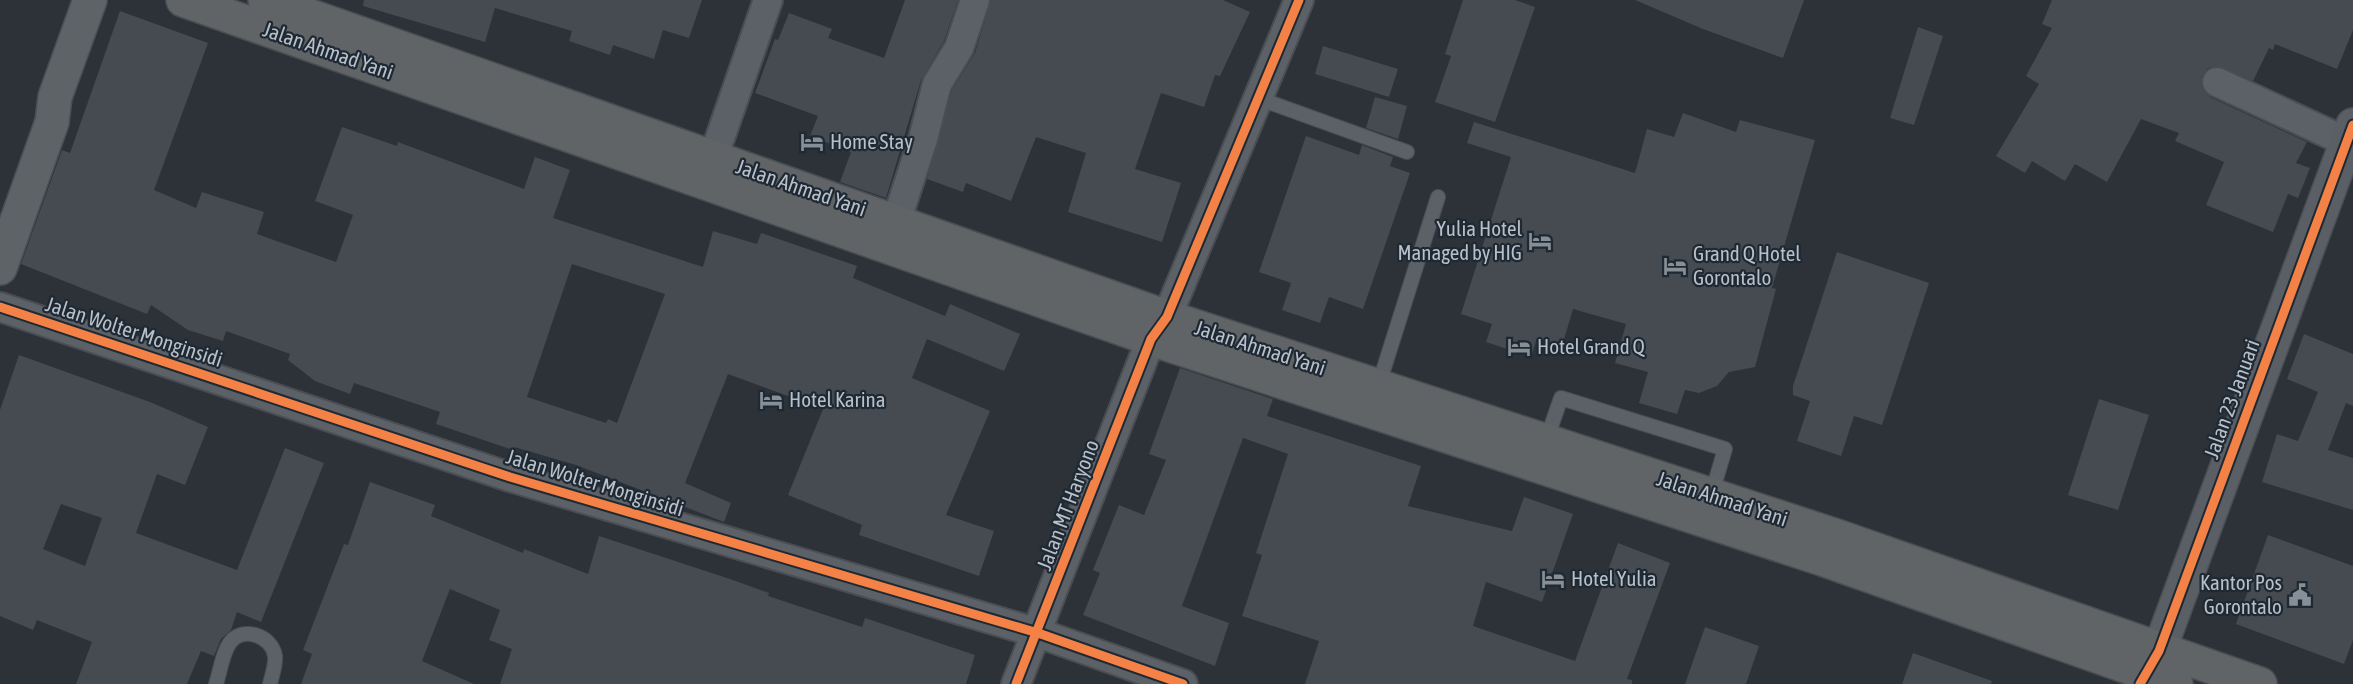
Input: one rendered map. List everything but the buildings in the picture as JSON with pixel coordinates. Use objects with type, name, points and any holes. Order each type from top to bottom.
[{"type":"highway","name":"Jalan Ahmad Yani","points":[[183,0],[640,146],[1159,328],[1903,573]]},
{"type":"highway","name":"Jalan Ahmad Yani","points":[[265,0],[640,146],[713,158],[896,222],[968,261]]},
{"type":"highway","name":"Jalan Ahmad Yani","points":[[1371,398],[1546,443],[1711,496],[2148,670],[2176,684]]},
{"type":"highway","name":"Jalan Ahmad Yani","points":[[2148,670],[2260,684]]},
{"type":"main road","points":[[0,268],[52,122],[55,97],[90,0]]},
{"type":"main road","points":[[52,122],[76,102],[113,0]]},
{"type":"street","points":[[713,158],[768,0]]},
{"type":"street","points":[[896,222],[923,139],[937,84],[959,48],[975,0]]},
{"type":"street","name":"Jalan MT Haryono","points":[[1016,684],[1159,328],[1260,99],[1299,0]]},
{"type":"street","points":[[2217,82],[2350,133]]},
{"type":"street","name":"Jalan 23 Januari","points":[[2148,670],[2350,133]]},
{"type":"street","name":"Jalan Wolter Monginsidi","points":[[0,307],[510,477],[1038,633],[1183,684]]},
{"type":"lane","points":[[1260,99],[1407,152]]},
{"type":"lane","points":[[1371,398],[1438,197]]},
{"type":"lane","points":[[1546,443],[1561,398],[1725,449],[1711,496]]},
{"type":"lane","points":[[216,684],[228,645],[239,635],[248,633],[266,639],[271,646],[275,656],[270,684]]},
{"type":"cycle path","points":[[1016,684],[1151,339],[1167,317],[1299,0]]},
{"type":"cycle path","points":[[2140,684],[2159,651],[2353,125]]},
{"type":"cycle path","points":[[0,307],[510,477],[1038,633],[1183,684]]},
{"type":"place","name":"Home Stay","points":[[812,142]]},
{"type":"place","name":"Yulia Hotel Managed by HIG","points":[[1540,241]]},
{"type":"place","name":"Grand Q Hotel Gorontalo","points":[[1675,266]]},
{"type":"place","name":"Hotel Grand Q","points":[[1519,347]]},
{"type":"place","name":"Hotel Karina","points":[[771,400]]},
{"type":"place","name":"Hotel Yulia","points":[[1553,579]]},
{"type":"place","name":"Kantor Pos Gorontalo","points":[[2300,595]]}]
